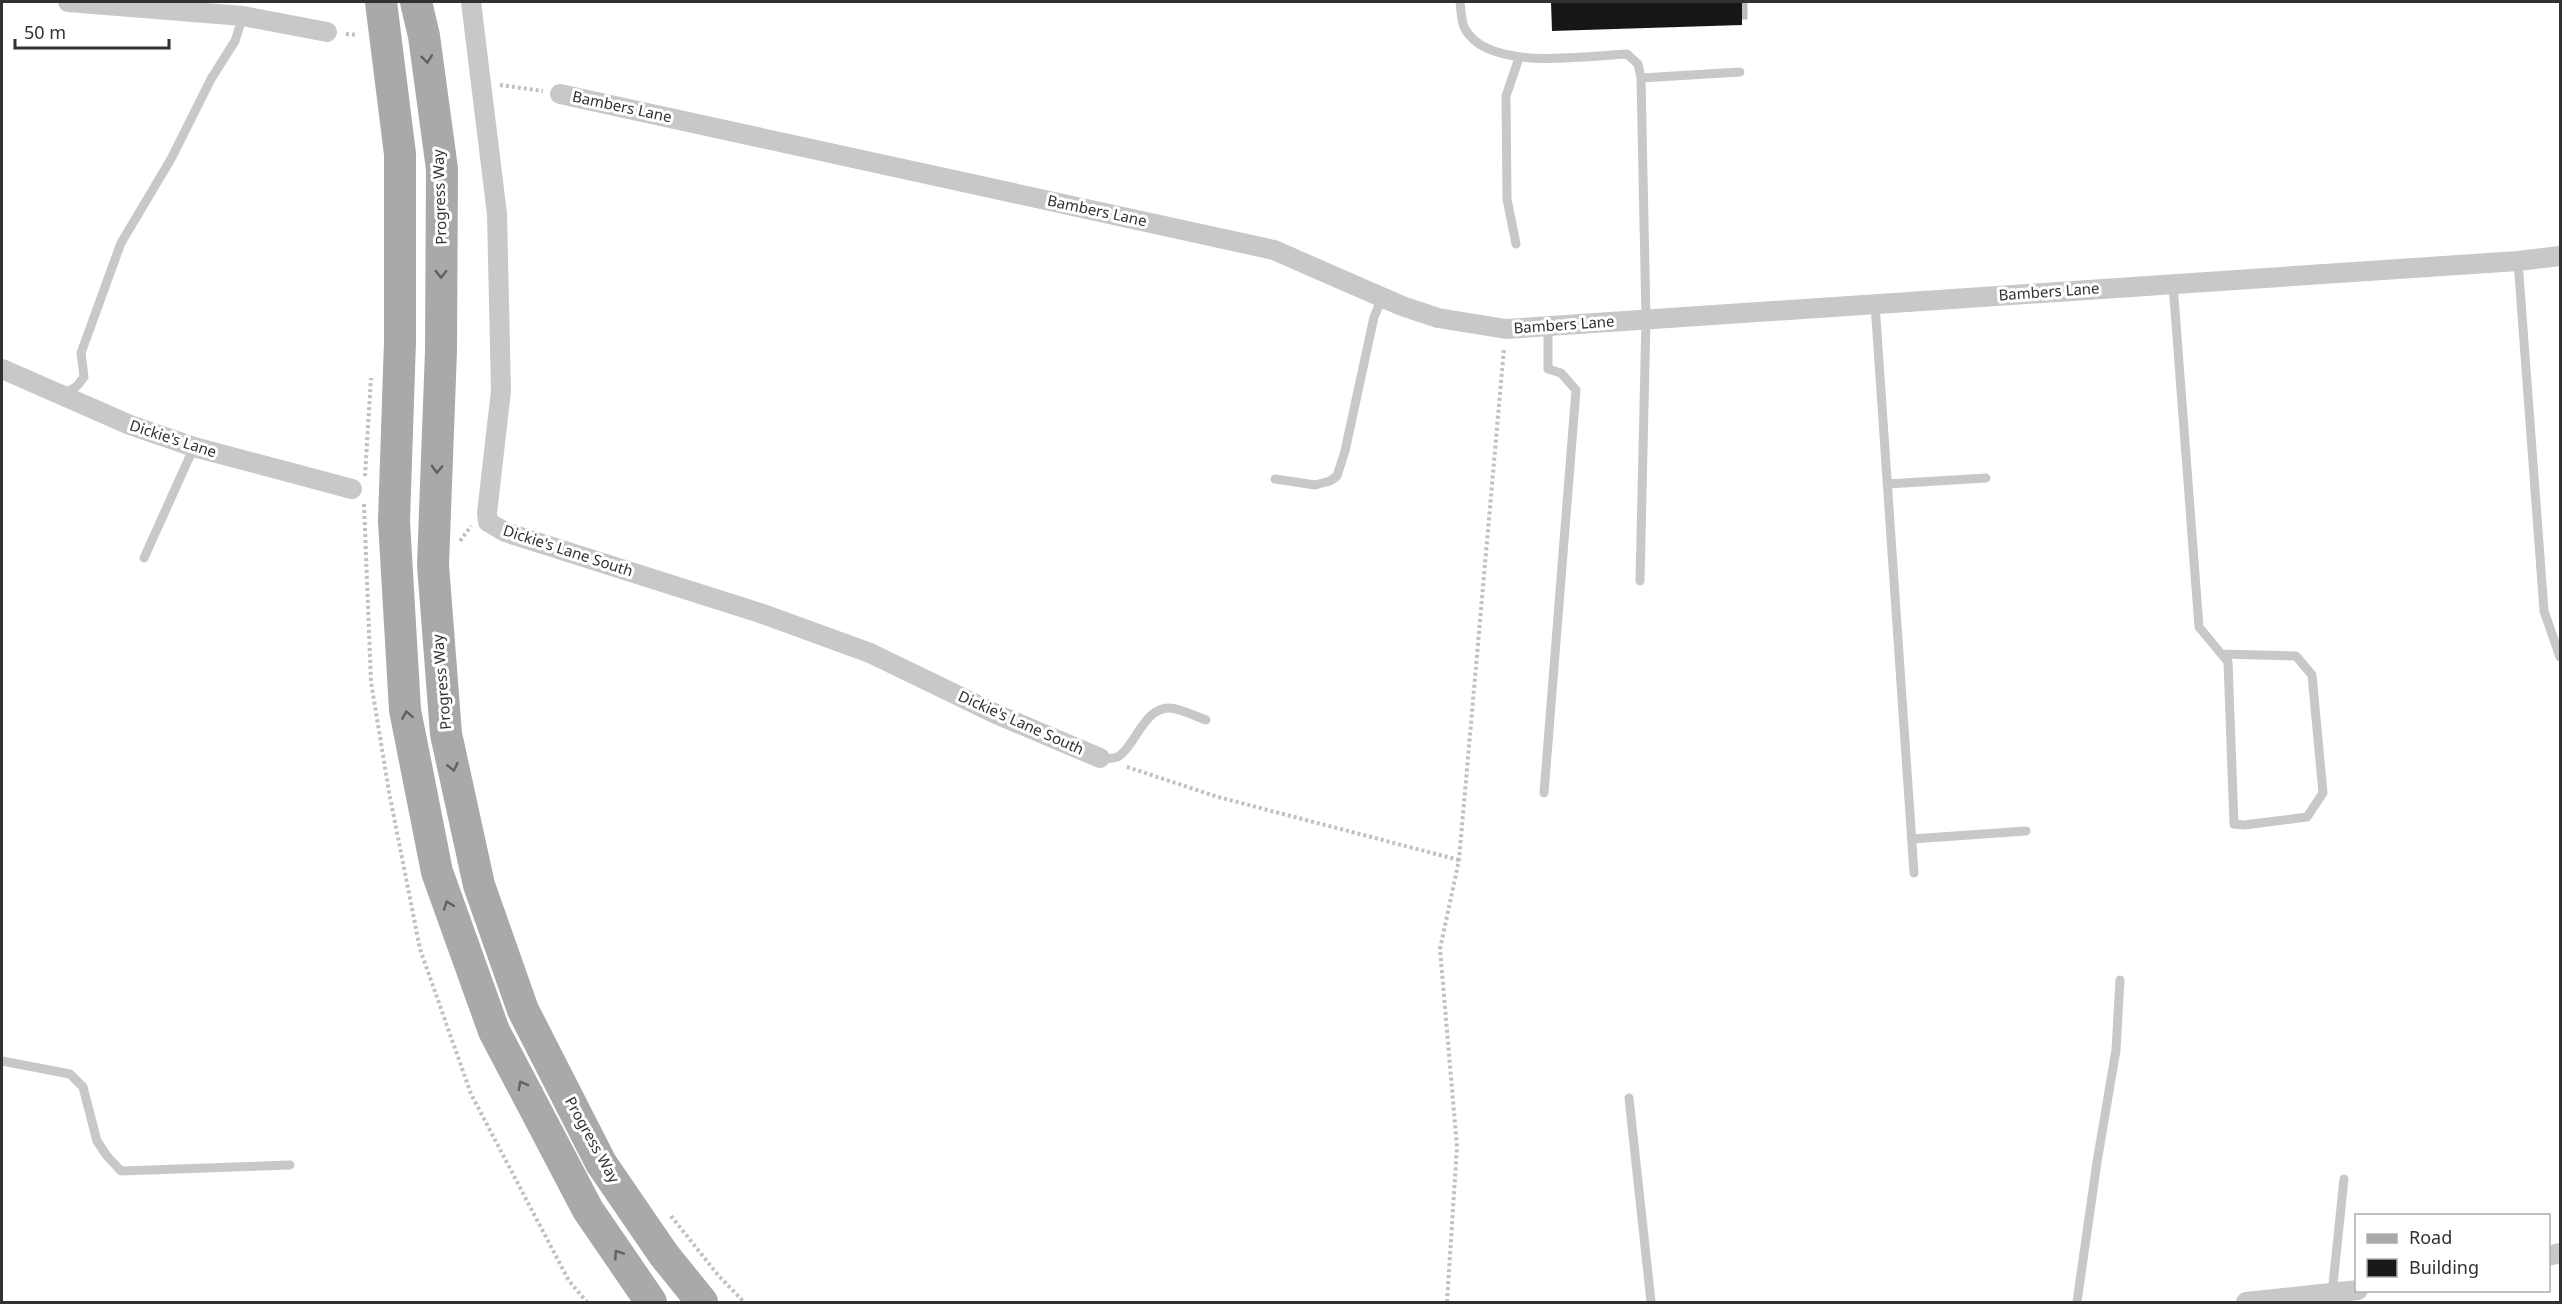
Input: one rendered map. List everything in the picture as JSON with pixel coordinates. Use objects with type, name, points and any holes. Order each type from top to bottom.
[{"type":"main road","points":[[381,2],[400,154],[400,341],[394,521],[405,698],[436,872],[494,1031],[588,1210],[651,1302]]},
{"type":"main road","name":"Progress Way","points":[[416,2],[424,36],[442,169],[441,351],[433,565],[448,746],[479,885],[523,1010],[601,1163],[664,1255],[702,1302]]},
{"type":"street","points":[[68,2],[243,16],[327,32]]},
{"type":"street","name":"Dickie's Lane South","points":[[471,2],[497,214],[501,392],[487,513],[489,522],[505,532],[760,614],[870,654],[996,714],[1100,758]]},
{"type":"street","name":"Bambers Lane","points":[[560,94],[1274,250],[1382,298],[1438,318],[1506,329],[2518,261],[2560,256]]},
{"type":"street","name":"Dickie's Lane","points":[[2,369],[130,425],[194,447],[352,489]]},
{"type":"street","points":[[2246,1302],[2355,1290]]},
{"type":"lane","points":[[1460,2],[1464,28],[1488,49],[1519,58],[1627,54],[1638,64],[1641,78],[1646,320],[1640,580]]},
{"type":"lane","points":[[62,396],[77,386],[84,377],[81,353],[121,243],[171,159],[211,79],[236,41],[243,16]]},
{"type":"lane","points":[[1516,244],[1508,199],[1506,96],[1519,58]]},
{"type":"lane","points":[[1641,78],[1740,72]]},
{"type":"lane","points":[[2518,261],[2544,612],[2560,657]]},
{"type":"lane","points":[[2173,284],[2199,627],[2228,662],[2234,824],[2244,825],[2307,817],[2322,793],[2312,675],[2296,656],[2222,654]]},
{"type":"lane","points":[[1275,479],[1315,485],[1330,481],[1337,476],[1345,451],[1374,317],[1382,298]]},
{"type":"lane","points":[[1875,304],[1914,873]]},
{"type":"lane","points":[[1544,793],[1576,390],[1561,373],[1548,369],[1548,326]]},
{"type":"lane","points":[[144,558],[194,447]]},
{"type":"lane","points":[[1887,484],[1986,478]]},
{"type":"lane","points":[[1100,758],[1113,759],[1120,756],[1142,726],[1163,709],[1171,708],[1206,720]]},
{"type":"lane","points":[[1912,839],[2026,831]]},
{"type":"lane","points":[[2077,1302],[2116,1050],[2120,980]]},
{"type":"lane","points":[[2,1061],[70,1074],[83,1087],[97,1141],[106,1156],[121,1171],[290,1166]]},
{"type":"lane","points":[[1629,1098],[1651,1302]]},
{"type":"lane","points":[[2332,1294],[2344,1179]]},
{"type":"path","points":[[481,82],[560,94]]},
{"type":"path","points":[[1447,1302],[1457,1147],[1440,949],[1459,860],[1506,329]]},
{"type":"path","points":[[459,543],[466,529],[487,513]]},
{"type":"path","points":[[1100,758],[1218,797],[1459,860]]},
{"type":"path","points":[[667,1211],[718,1275],[744,1302]]},
{"type":"building","points":[[1551,2],[1742,2],[1742,25],[1552,31]]}]
